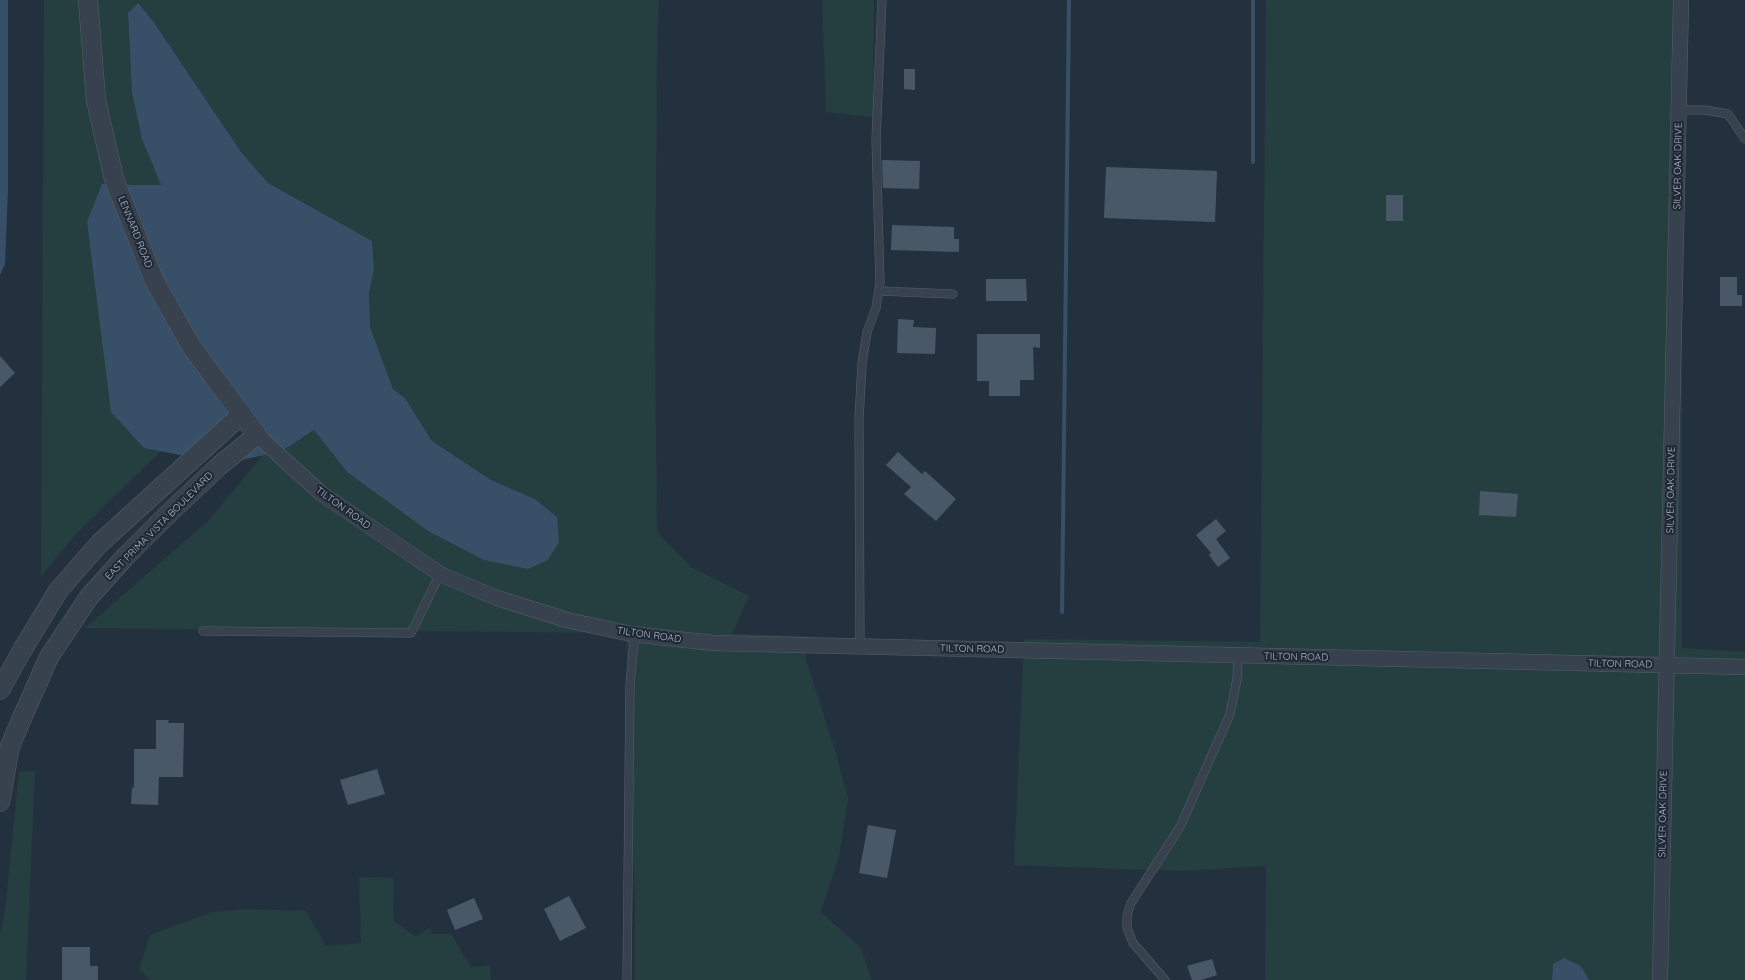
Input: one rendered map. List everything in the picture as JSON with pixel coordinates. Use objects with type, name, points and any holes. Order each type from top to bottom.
[{"type":"street","name":"LENNARD ROAD","points":[[88,0],[96,100],[114,179],[154,280],[191,346],[257,435]]},
{"type":"street","name":"SILVER OAK DRIVE","points":[[1660,980],[1682,0]]},
{"type":"street","points":[[0,690],[58,591],[99,544],[242,414]]},
{"type":"street","name":"TILTON ROAD","points":[[257,435],[322,494],[440,574],[497,598],[560,618],[634,634],[713,643],[1745,667]]},
{"type":"street","name":"EAST PRIMA VISTA BOULEVARD","points":[[0,802],[5,744],[49,657],[89,597],[126,556],[165,517],[219,466],[257,435]]},
{"type":"lane","points":[[860,646],[859,419],[862,364],[867,332],[876,308],[879,291],[876,139],[882,0]]},
{"type":"lane","points":[[1679,110],[1705,110],[1728,114],[1745,139]]},
{"type":"lane","points":[[879,291],[953,294]]},
{"type":"lane","points":[[203,631],[411,633],[440,574]]},
{"type":"lane","points":[[627,980],[630,684],[634,634]]},
{"type":"lane","points":[[1165,980],[1133,944],[1127,928],[1127,916],[1131,903],[1180,827],[1230,714],[1238,679],[1238,655]]},
{"type":"green space","points":[[44,0],[81,0],[108,184],[87,222],[99,308],[144,448],[161,451],[76,534],[41,576]]},
{"type":"green space","points":[[96,0],[659,0],[657,47],[655,336],[657,532],[691,567],[749,596],[732,634],[808,636],[806,660],[835,750],[848,799],[839,857],[821,912],[861,948],[872,980],[635,980],[635,898],[626,633],[85,628],[208,521],[263,455],[282,451],[314,430],[347,472],[428,531],[535,499],[491,480],[432,441],[405,398],[393,389],[370,327],[369,293],[374,270],[372,241],[268,183],[241,152],[153,21],[138,3],[128,13],[132,93],[142,139],[161,185],[124,185],[103,99]]},
{"type":"green space","points":[[822,0],[874,0],[873,117],[826,112]]},
{"type":"green space","points":[[1266,0],[1682,0],[1682,648],[1745,652],[1745,980],[1589,980],[1581,966],[1553,964],[1552,980],[1265,980],[1266,866],[1182,871],[1014,865],[1024,639],[1260,642]]},
{"type":"green space","points":[[35,771],[26,980],[0,980],[0,934],[5,910],[19,772]]},
{"type":"green space","points":[[359,877],[394,878],[393,920],[416,937],[432,926],[431,934],[451,934],[471,967],[490,965],[491,980],[150,980],[139,969],[150,935],[213,912],[244,909],[306,911],[326,946],[361,943]]},
{"type":"water","points":[[0,0],[8,0],[8,189],[5,264],[0,275]]},
{"type":"water","points":[[138,3],[153,21],[241,152],[268,183],[372,241],[374,270],[369,293],[370,327],[393,389],[405,398],[432,441],[491,480],[535,499],[557,517],[559,542],[548,560],[528,569],[484,560],[428,531],[347,472],[314,430],[282,451],[241,460],[256,445],[160,276],[124,185],[161,185],[142,139],[132,93],[128,13]]},
{"type":"water","points":[[102,184],[108,184],[232,413],[185,456],[144,448],[111,412],[87,222]]},
{"type":"water","points":[[1564,958],[1581,966],[1589,980],[1552,980],[1553,964]]},
{"type":"building","points":[[904,69],[915,69],[915,90],[904,89]]},
{"type":"building","points":[[882,160],[920,161],[919,189],[883,188]]},
{"type":"building","points":[[1106,167],[1217,171],[1215,222],[1104,218]]},
{"type":"building","points":[[1386,195],[1403,195],[1403,221],[1386,221]]},
{"type":"building","points":[[892,225],[954,227],[954,239],[959,239],[959,252],[891,250]]},
{"type":"building","points":[[1720,277],[1737,277],[1737,295],[1742,295],[1742,306],[1720,306]]},
{"type":"building","points":[[986,279],[1026,279],[1027,301],[986,301]]},
{"type":"building","points":[[898,319],[914,320],[913,327],[936,328],[935,354],[897,353]]},
{"type":"building","points":[[977,334],[1040,334],[1040,348],[1033,347],[1034,380],[1020,380],[1020,396],[989,396],[989,381],[977,381]]},
{"type":"building","points":[[0,356],[15,373],[0,387]]},
{"type":"building","points":[[898,452],[922,474],[925,471],[956,499],[936,521],[904,494],[911,487],[886,465]]},
{"type":"building","points":[[1480,491],[1518,494],[1516,517],[1479,515]]},
{"type":"building","points":[[1216,519],[1226,531],[1216,539],[1230,558],[1218,567],[1209,555],[1211,553],[1196,535]]},
{"type":"building","points":[[156,720],[169,720],[168,723],[184,723],[183,777],[159,777],[158,805],[131,804],[132,787],[134,788],[134,749],[156,749]]},
{"type":"building","points":[[377,769],[385,794],[348,805],[340,780]]},
{"type":"building","points":[[868,825],[896,830],[887,878],[859,873]]},
{"type":"building","points":[[569,896],[586,928],[560,941],[544,909]]},
{"type":"building","points":[[474,898],[483,919],[455,930],[447,910]]},
{"type":"building","points":[[62,947],[90,947],[90,966],[98,966],[98,980],[62,980]]},
{"type":"building","points":[[1212,959],[1217,975],[1201,980],[1192,980],[1187,966]]},
{"type":"waterway","points":[[1062,612],[1069,0]]},
{"type":"waterway","points":[[1253,0],[1253,162]]}]
